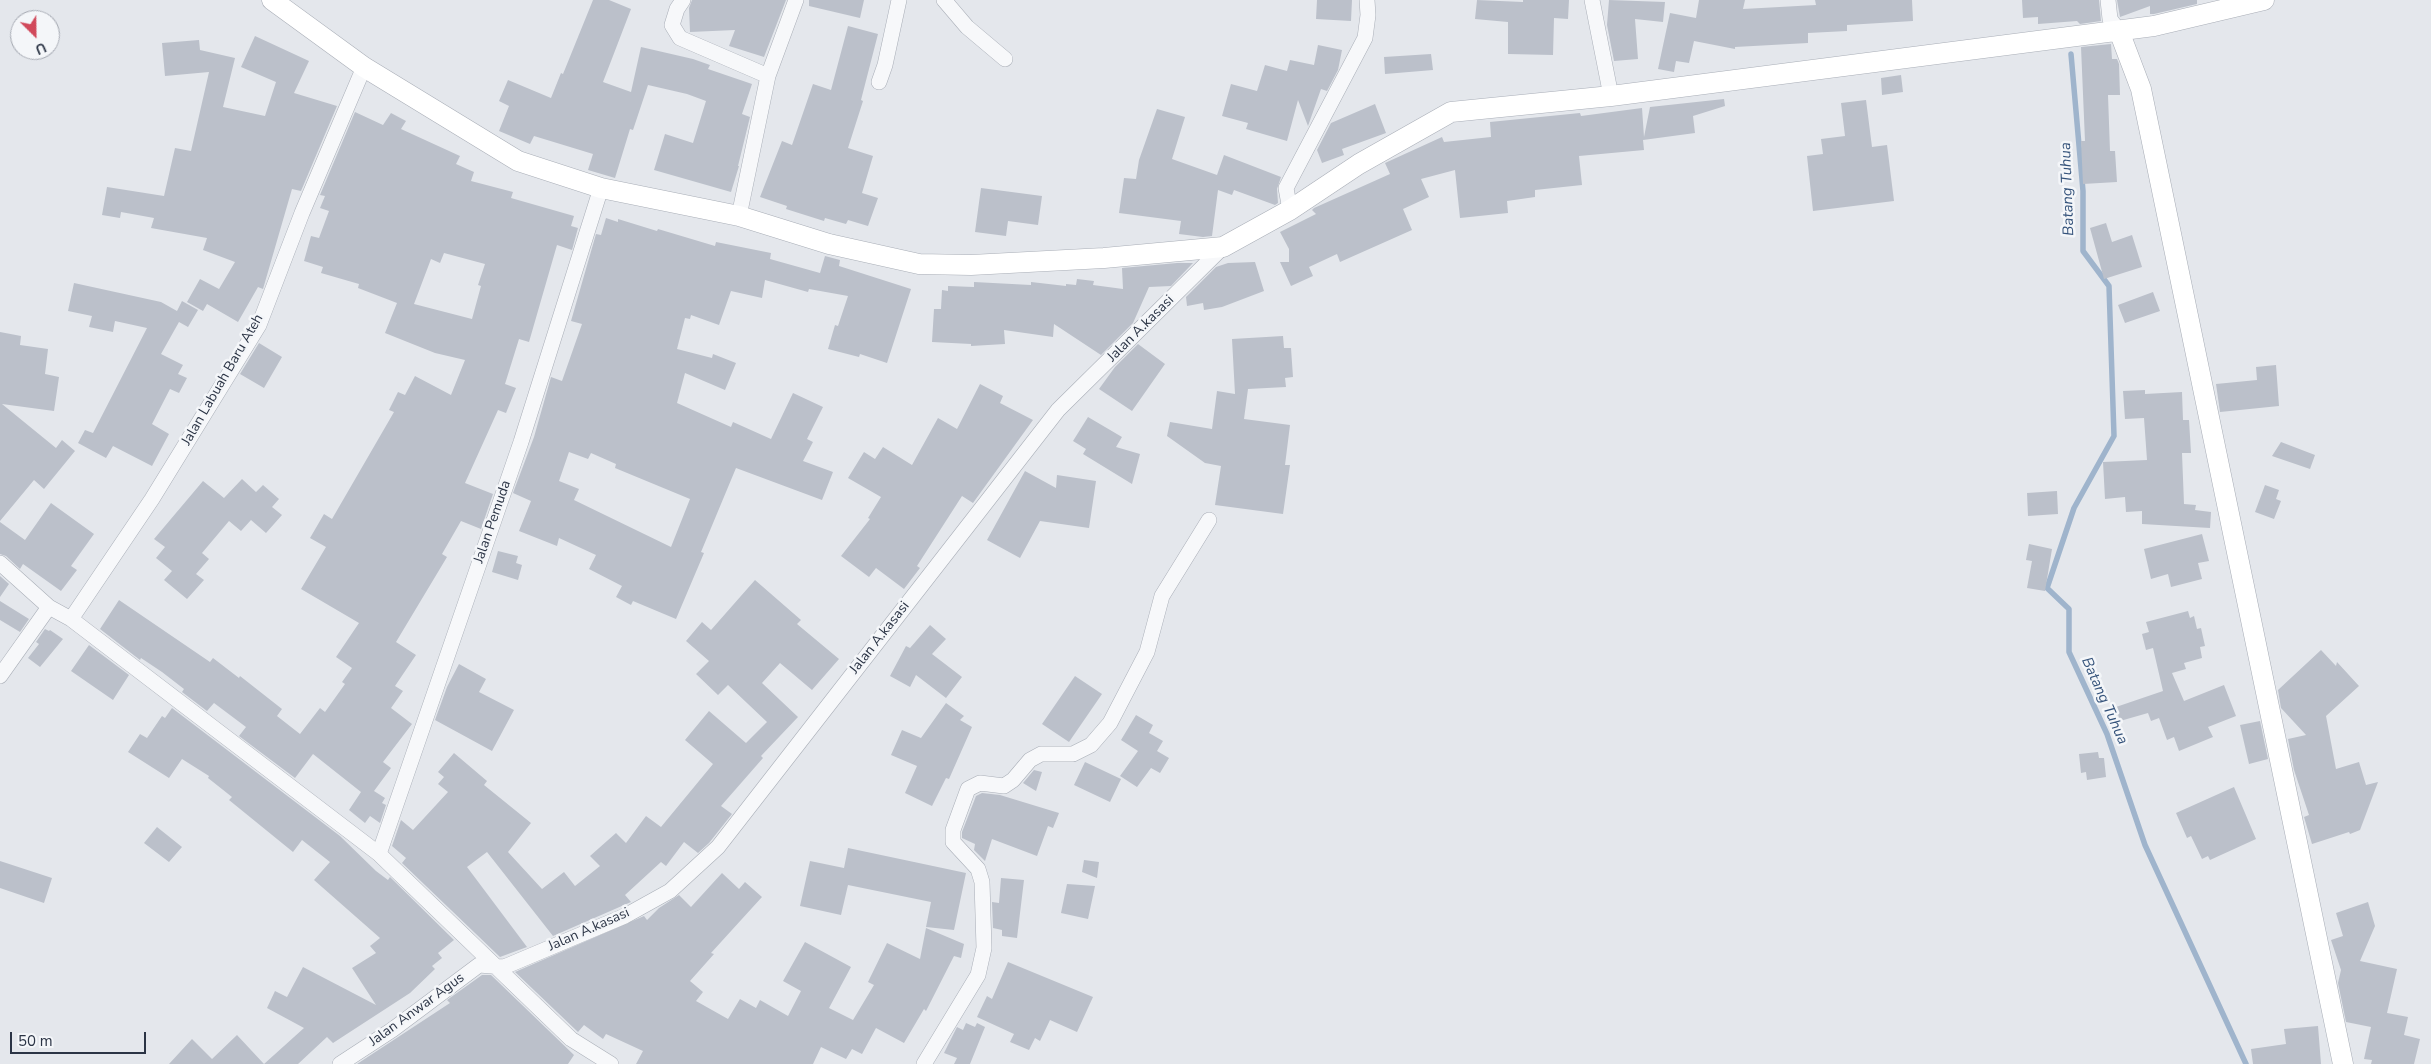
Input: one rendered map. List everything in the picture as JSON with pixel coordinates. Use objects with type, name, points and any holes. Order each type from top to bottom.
[{"type":"main road","points":[[272,0],[364,67],[518,161],[601,188],[739,216],[829,244],[919,264],[971,265],[1104,258],[1223,247],[1290,210],[1359,164],[1451,112],[1611,96],[2119,31],[2154,26],[2264,0]]},
{"type":"main road","points":[[2119,31],[2141,89],[2343,1064]]},
{"type":"street","points":[[683,0],[677,9],[672,25],[680,38],[768,76]]},
{"type":"street","points":[[739,216],[768,76],[796,0]]},
{"type":"street","points":[[879,82],[885,65],[899,0]]},
{"type":"street","points":[[944,0],[968,26],[1005,59]]},
{"type":"street","points":[[1290,210],[1286,188],[1365,38],[1368,15],[1367,0]]},
{"type":"street","points":[[1592,0],[1611,96]]},
{"type":"street","points":[[2108,0],[2110,19],[2119,31]]},
{"type":"street","name":"Jalan Labuah Baru Ateh","points":[[71,619],[152,499],[259,325],[302,212],[364,67]]},
{"type":"street","name":"Jalan Pemuda","points":[[379,854],[521,442],[601,188]]},
{"type":"street","name":"Jalan A.kasasi","points":[[496,966],[504,967],[625,916],[670,891],[718,846],[1058,410],[1223,247]]},
{"type":"street","points":[[924,1064],[978,974],[984,948],[982,882],[978,869],[953,842],[953,830],[968,789],[980,783],[1004,786],[1030,760],[1041,754],[1073,754],[1091,745],[1110,723],[1147,652],[1162,596],[1209,520]]},
{"type":"street","points":[[0,563],[49,608],[71,619],[379,854],[571,1039],[611,1064]]},
{"type":"street","points":[[0,676],[49,608]]},
{"type":"street","name":"Jalan Anwar Agus","points":[[340,1064],[392,1030],[479,965],[496,966]]},
{"type":"building","points":[[593,0],[609,0],[631,9],[603,82],[631,92],[641,47],[693,59],[710,65],[708,69],[752,84],[742,114],[750,117],[731,192],[654,170],[665,134],[693,143],[706,101],[687,94],[648,85],[633,130],[630,129],[615,178],[588,170],[593,154],[534,136],[530,144],[499,131],[509,106],[499,101],[508,80],[551,98],[561,73],[563,74]]},
{"type":"building","points":[[692,0],[786,0],[764,57],[729,46],[735,30],[690,32],[689,8]]},
{"type":"building","points":[[809,0],[864,0],[860,18],[809,6]]},
{"type":"building","points":[[1317,0],[1352,0],[1351,21],[1316,19]]},
{"type":"building","points":[[1477,0],[1523,2],[1523,0],[1569,0],[1568,19],[1554,18],[1553,55],[1508,54],[1508,22],[1475,19]]},
{"type":"building","points":[[1609,0],[1665,2],[1663,22],[1635,19],[1638,59],[1614,61],[1607,25]]},
{"type":"building","points":[[1699,0],[1745,0],[1743,9],[1816,5],[1815,0],[1912,0],[1913,21],[1847,25],[1847,31],[1808,33],[1808,43],[1735,47],[1735,49],[1694,41],[1689,63],[1676,61],[1674,72],[1658,69],[1670,13],[1696,18]]},
{"type":"building","points":[[2022,0],[2099,0],[2101,21],[2080,24],[2077,21],[2038,24],[2038,17],[2023,18]]},
{"type":"building","points":[[2117,0],[2197,0],[2197,4],[2154,14],[2150,14],[2150,6],[2120,17]]},
{"type":"building","points":[[848,26],[878,34],[861,100],[863,101],[848,148],[873,156],[862,193],[878,198],[868,226],[848,220],[846,224],[825,218],[824,221],[786,209],[787,206],[760,197],[782,141],[792,145],[813,84],[831,90]]},
{"type":"building","points":[[255,36],[309,61],[294,93],[337,106],[301,191],[292,189],[263,289],[258,287],[238,322],[207,304],[203,311],[187,302],[200,279],[219,289],[235,262],[203,250],[207,238],[151,228],[154,218],[121,212],[120,218],[102,215],[107,187],[164,196],[175,148],[191,151],[209,72],[165,76],[162,43],[199,40],[200,50],[235,58],[223,107],[265,116],[276,82],[241,67]]},
{"type":"building","points":[[2111,44],[2112,59],[2117,59],[2119,64],[2120,95],[2108,95],[2110,151],[2115,151],[2117,182],[2083,184],[2081,141],[2085,141],[2081,47]]},
{"type":"building","points":[[1318,45],[1342,50],[1338,70],[1327,91],[1321,89],[1308,126],[1298,100],[1287,141],[1246,129],[1248,123],[1222,116],[1231,84],[1257,91],[1265,65],[1287,71],[1290,60],[1314,65]]},
{"type":"building","points":[[1431,54],[1433,70],[1385,74],[1384,57]]},
{"type":"building","points":[[1901,75],[1903,92],[1882,95],[1881,78]]},
{"type":"building","points":[[1724,99],[1725,106],[1693,116],[1695,133],[1643,140],[1644,150],[1579,156],[1582,185],[1535,190],[1535,197],[1507,201],[1508,213],[1460,218],[1455,170],[1421,179],[1429,197],[1403,209],[1412,230],[1340,262],[1337,254],[1309,267],[1313,276],[1291,286],[1280,262],[1289,262],[1289,249],[1280,232],[1316,214],[1312,210],[1314,208],[1390,174],[1385,163],[1442,137],[1444,142],[1491,137],[1490,122],[1580,113],[1581,116],[1642,108],[1644,137],[1650,107]]},
{"type":"building","points":[[1866,100],[1872,147],[1887,145],[1894,201],[1813,211],[1807,156],[1823,154],[1821,139],[1845,136],[1841,103]]},
{"type":"building","points":[[1375,104],[1386,133],[1342,149],[1344,155],[1322,163],[1317,150],[1331,123]]},
{"type":"building","points":[[1157,109],[1185,117],[1172,159],[1217,175],[1224,155],[1281,177],[1277,189],[1278,203],[1275,205],[1234,190],[1232,195],[1218,190],[1212,236],[1203,237],[1179,234],[1181,221],[1119,213],[1124,178],[1136,179],[1139,160]]},
{"type":"building","points":[[355,112],[383,125],[391,113],[406,121],[401,129],[460,156],[456,164],[474,172],[471,181],[513,192],[511,198],[574,216],[571,226],[578,228],[572,250],[557,245],[529,342],[519,339],[505,384],[516,388],[506,413],[498,410],[465,483],[493,494],[481,529],[461,521],[442,554],[447,557],[396,642],[416,655],[395,686],[403,691],[391,708],[412,724],[383,762],[391,768],[374,791],[385,798],[382,803],[386,805],[380,823],[370,816],[365,823],[349,810],[361,792],[313,754],[295,778],[239,736],[246,727],[214,703],[207,711],[182,692],[184,689],[162,672],[141,658],[140,660],[100,629],[119,600],[210,662],[213,658],[239,678],[240,676],[282,709],[277,716],[300,734],[320,708],[325,712],[345,684],[342,682],[352,668],[336,657],[359,623],[301,589],[326,547],[310,538],[324,514],[332,519],[394,412],[389,410],[398,392],[405,395],[415,376],[451,395],[465,360],[435,353],[385,333],[397,303],[358,288],[359,284],[321,273],[323,267],[304,261],[311,236],[319,238],[329,211],[320,208],[325,196],[320,195]],"holes":[[[444,253],[485,264],[478,285],[481,286],[472,319],[414,304],[431,259],[440,263]]]},
{"type":"building","points":[[981,188],[1042,196],[1038,225],[1008,221],[1006,236],[975,232]]},
{"type":"building","points":[[606,218],[618,222],[618,219],[715,246],[716,242],[771,253],[770,259],[820,273],[825,256],[840,260],[839,266],[911,289],[887,363],[860,354],[859,357],[828,349],[835,325],[838,326],[848,296],[809,289],[808,292],[765,280],[762,298],[731,291],[719,325],[691,315],[690,319],[685,318],[677,349],[712,358],[713,354],[736,363],[725,390],[685,373],[677,403],[731,427],[733,422],[771,439],[793,393],[823,407],[807,439],[813,442],[803,461],[833,472],[822,500],[736,468],[701,552],[704,553],[676,619],[633,601],[631,605],[616,597],[622,586],[589,569],[596,555],[559,538],[557,546],[519,531],[531,501],[513,493],[534,437],[551,377],[562,381],[582,324],[571,321],[596,234],[601,235]],"holes":[[[569,452],[588,459],[591,453],[616,464],[615,468],[690,499],[671,547],[574,500],[579,489],[559,481]]]},
{"type":"building","points":[[2106,223],[2112,242],[2132,235],[2142,267],[2104,279],[2090,228]]},
{"type":"building","points":[[1255,262],[1264,291],[1222,307],[1204,310],[1203,303],[1187,306],[1186,297],[1216,267],[1228,263]]},
{"type":"building","points":[[1193,263],[1171,286],[1149,287],[1133,323],[1101,355],[1054,324],[1053,337],[1004,330],[1005,344],[971,346],[971,344],[932,342],[934,309],[941,309],[942,290],[948,291],[948,286],[974,287],[974,282],[1031,285],[1031,282],[1066,286],[1066,284],[1076,285],[1077,279],[1094,281],[1093,285],[1123,289],[1122,268]]},
{"type":"building","points":[[74,283],[161,302],[177,311],[182,301],[198,310],[188,327],[179,322],[161,354],[183,365],[178,374],[187,378],[179,393],[170,389],[152,424],[169,434],[152,466],[113,446],[106,458],[78,443],[85,430],[93,433],[147,328],[115,321],[113,332],[89,327],[92,316],[68,311]]},
{"type":"building","points":[[2153,292],[2160,311],[2125,323],[2118,305]]},
{"type":"building","points":[[0,332],[21,336],[20,345],[48,349],[45,374],[59,377],[54,411],[2,404],[56,448],[62,440],[75,451],[44,489],[34,480],[0,521]]},
{"type":"building","points":[[1283,336],[1284,348],[1291,348],[1293,377],[1285,378],[1286,387],[1248,389],[1244,419],[1290,425],[1285,465],[1290,465],[1283,514],[1215,505],[1221,466],[1205,463],[1167,436],[1170,422],[1212,429],[1217,391],[1235,394],[1232,339]]},
{"type":"building","points":[[259,343],[282,357],[264,388],[240,374]]},
{"type":"building","points":[[1138,344],[1165,364],[1132,411],[1099,389],[1115,367]]},
{"type":"building","points":[[2276,365],[2279,406],[2220,412],[2216,384],[2257,380],[2256,367]]},
{"type":"building","points":[[980,384],[1003,396],[1000,403],[1033,420],[973,503],[962,496],[917,566],[920,568],[904,589],[876,568],[869,577],[841,556],[870,519],[868,518],[881,497],[848,478],[864,452],[875,459],[883,447],[912,465],[938,418],[957,429]]},
{"type":"building","points":[[2145,390],[2145,394],[2182,392],[2183,420],[2189,420],[2191,453],[2182,453],[2184,504],[2196,505],[2195,510],[2211,512],[2210,528],[2142,524],[2142,511],[2126,512],[2125,497],[2105,499],[2103,462],[2147,460],[2144,418],[2125,419],[2123,391]]},
{"type":"building","points":[[1088,417],[1122,437],[1116,447],[1140,454],[1132,484],[1083,454],[1086,449],[1073,441]]},
{"type":"building","points":[[2281,442],[2315,455],[2310,469],[2272,456]]},
{"type":"building","points":[[1025,471],[1056,488],[1057,475],[1096,481],[1089,528],[1040,521],[1020,558],[987,540]]},
{"type":"building","points":[[242,479],[256,492],[263,485],[279,499],[272,507],[282,515],[266,533],[251,520],[241,531],[229,521],[202,553],[209,559],[196,574],[204,580],[187,599],[164,580],[172,571],[156,558],[165,547],[154,539],[203,481],[224,498]]},
{"type":"building","points":[[2265,485],[2279,490],[2276,499],[2281,501],[2274,519],[2255,512]]},
{"type":"building","points":[[2057,491],[2058,514],[2028,516],[2027,493]]},
{"type":"building","points":[[51,503],[94,534],[71,566],[77,570],[61,591],[23,564],[20,569],[6,556],[0,554],[0,522],[25,540]]},
{"type":"building","points":[[2202,534],[2209,561],[2198,563],[2202,579],[2171,587],[2168,574],[2151,579],[2144,549]]},
{"type":"building","points":[[2029,544],[2052,549],[2045,591],[2027,588],[2032,561],[2026,560]]},
{"type":"building","points":[[498,551],[518,556],[516,563],[522,565],[518,580],[492,572]]},
{"type":"building","points":[[0,576],[9,584],[0,597]]},
{"type":"building","points":[[755,580],[801,620],[797,624],[839,659],[812,690],[780,663],[762,683],[798,717],[761,756],[763,758],[721,806],[732,814],[709,843],[698,853],[684,842],[666,866],[661,862],[625,895],[631,902],[553,936],[487,852],[467,867],[527,947],[500,957],[402,863],[406,858],[392,846],[401,820],[413,830],[448,792],[438,784],[444,777],[438,772],[454,753],[487,781],[484,785],[531,823],[508,852],[542,889],[564,872],[575,886],[600,866],[590,856],[616,833],[626,843],[646,816],[661,827],[713,764],[685,740],[709,711],[746,743],[767,722],[728,685],[718,695],[696,674],[709,661],[686,641],[702,622],[711,630]]},
{"type":"building","points":[[0,601],[29,619],[20,632],[0,620]]},
{"type":"building","points":[[2188,611],[2190,618],[2194,616],[2197,629],[2201,628],[2205,646],[2200,647],[2202,658],[2184,663],[2186,669],[2172,673],[2184,701],[2224,685],[2236,716],[2208,727],[2213,737],[2179,751],[2174,737],[2167,740],[2159,718],[2151,721],[2148,713],[2120,721],[2116,707],[2163,691],[2153,648],[2146,650],[2142,634],[2149,632],[2146,622]]},
{"type":"building","points":[[930,625],[946,639],[932,654],[962,677],[946,698],[916,675],[910,687],[890,676],[906,646],[910,648]]},
{"type":"building","points":[[45,629],[50,630],[63,639],[40,667],[28,658],[39,644],[36,642]]},
{"type":"building","points":[[89,645],[129,675],[113,700],[71,671]]},
{"type":"building","points":[[2321,650],[2336,666],[2337,662],[2359,686],[2326,716],[2336,769],[2359,762],[2366,785],[2378,782],[2360,830],[2312,844],[2304,817],[2309,815],[2294,770],[2288,739],[2306,735],[2281,708],[2278,690]]},
{"type":"building","points":[[459,664],[486,679],[479,692],[514,710],[492,751],[435,720],[447,687]]},
{"type":"building","points":[[1075,676],[1102,694],[1069,742],[1042,724]]},
{"type":"building","points":[[946,703],[964,716],[960,720],[972,727],[949,779],[946,778],[932,806],[905,793],[917,766],[891,755],[902,730],[921,738]]},
{"type":"building","points":[[172,708],[340,836],[376,871],[388,880],[390,877],[454,940],[438,953],[442,958],[432,966],[435,969],[410,993],[333,1043],[327,1037],[298,1064],[264,1064],[304,1028],[267,1008],[275,991],[287,997],[303,967],[376,1005],[352,968],[376,953],[370,946],[380,938],[314,880],[330,862],[302,840],[293,852],[229,800],[232,797],[208,778],[209,776],[182,759],[169,778],[128,752],[140,734],[147,738],[162,716],[165,718]]},
{"type":"building","points":[[1136,715],[1153,725],[1149,733],[1163,741],[1157,751],[1169,758],[1160,773],[1151,768],[1137,787],[1120,776],[1138,751],[1121,740]]},
{"type":"building","points":[[2260,721],[2268,759],[2249,764],[2240,725]]},
{"type":"building","points":[[2098,752],[2099,758],[2104,758],[2106,777],[2087,780],[2086,772],[2081,773],[2079,754]]},
{"type":"building","points":[[1085,762],[1121,779],[1110,802],[1074,785]]},
{"type":"building","points":[[1034,770],[1042,772],[1036,791],[1023,783]]},
{"type":"building","points":[[2234,787],[2256,839],[2210,860],[2208,856],[2202,859],[2191,836],[2187,838],[2176,813]]},
{"type":"building","points":[[982,793],[1000,795],[1059,813],[1053,828],[1048,826],[1037,856],[992,839],[985,861],[974,850],[975,844],[962,838],[962,832],[976,796]]},
{"type":"building","points":[[157,827],[182,847],[169,862],[144,843]]},
{"type":"building","points":[[848,848],[966,873],[954,930],[926,927],[931,902],[848,885],[841,915],[800,906],[810,861],[844,868]]},
{"type":"building","points":[[1084,860],[1099,862],[1097,878],[1082,872]]},
{"type":"building","points":[[0,861],[52,878],[44,903],[0,888]]},
{"type":"building","points":[[722,873],[739,889],[745,882],[762,897],[711,953],[714,954],[690,981],[703,992],[696,1001],[728,1019],[740,999],[756,1008],[760,1000],[788,1016],[801,991],[783,981],[805,942],[851,967],[829,1008],[853,1020],[874,985],[868,982],[887,943],[920,959],[926,928],[964,944],[961,958],[954,956],[926,1011],[924,1009],[904,1043],[876,1028],[862,1054],[852,1049],[846,1059],[821,1047],[813,1064],[636,1064],[643,1051],[606,1034],[603,1039],[584,1025],[578,1032],[515,972],[644,916],[647,920],[659,908],[679,895],[691,907]]},
{"type":"building","points":[[1001,878],[1024,880],[1017,938],[1002,936],[1002,930],[993,928],[992,902],[999,903]]},
{"type":"building","points":[[1067,884],[1095,886],[1088,919],[1061,913]]},
{"type":"building","points":[[2368,902],[2375,926],[2360,961],[2397,969],[2387,1013],[2408,1017],[2404,1035],[2420,1039],[2414,1064],[2371,1064],[2372,1060],[2364,1059],[2371,1027],[2346,1022],[2338,983],[2341,970],[2331,940],[2343,936],[2336,913]]},
{"type":"building","points":[[1008,962],[1093,997],[1077,1032],[1050,1020],[1040,1041],[1035,1038],[1029,1050],[1010,1042],[1014,1034],[977,1017],[987,996],[992,999]]},
{"type":"building","points":[[482,975],[491,975],[574,1055],[568,1064],[357,1064],[450,1003],[447,1000]]},
{"type":"building","points":[[966,1023],[975,1027],[977,1023],[985,1027],[970,1064],[954,1064],[957,1058],[944,1053],[957,1027],[963,1030]]},
{"type":"building","points":[[2318,1026],[2321,1064],[2253,1064],[2251,1049],[2286,1044],[2284,1029]]},
{"type":"building","points":[[237,1035],[264,1064],[169,1064],[192,1039],[212,1059]]},
{"type":"waterway","name":"Batang Tuhua","points":[[2071,54],[2083,191],[2083,251],[2109,286],[2114,436],[2074,508],[2047,588],[2069,609],[2069,652],[2107,734],[2145,845],[2246,1064]]}]
